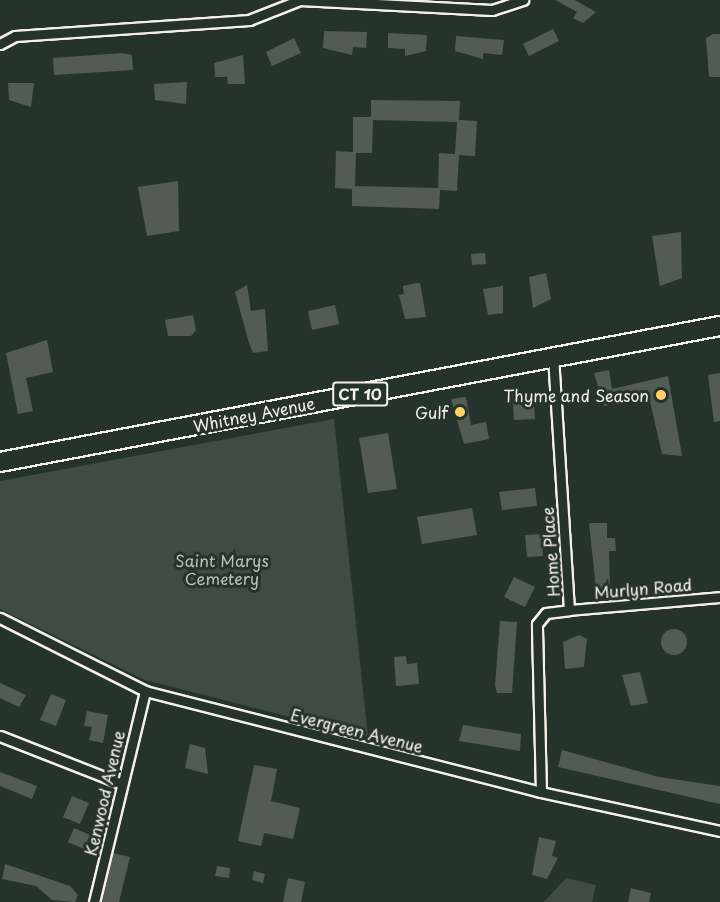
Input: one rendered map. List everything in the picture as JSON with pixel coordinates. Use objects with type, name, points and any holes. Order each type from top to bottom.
[{"type":"highway","name":"Whitney Avenue","points":[[0,462],[720,326]]},
{"type":"street","points":[[0,44],[15,36],[249,20],[300,0],[492,10],[523,0]]},
{"type":"street","name":"Home Place","points":[[541,792],[537,624],[546,613],[569,610],[553,357]]},
{"type":"street","name":"Murlyn Road","points":[[569,610],[720,597]]},
{"type":"street","name":"Evergreen Avenue","points":[[0,618],[144,692],[541,792],[720,831]]},
{"type":"street","name":"Kenwood Avenue","points":[[94,902],[120,783],[144,692]]},
{"type":"street","points":[[0,736],[120,783]]},
{"type":"green space","name":"Saint Marys Cemetery","points":[[334,419],[368,737],[145,680],[0,609],[0,481]]},
{"type":"green space","points":[[566,878],[596,885],[592,902],[544,902]]},
{"type":"building","points":[[555,0],[575,0],[596,12],[583,23],[573,18],[577,12]]},
{"type":"building","points":[[553,29],[559,41],[529,56],[523,44]]},
{"type":"building","points":[[324,31],[367,32],[366,48],[353,47],[352,55],[323,48]]},
{"type":"building","points":[[388,33],[427,35],[426,51],[405,56],[405,49],[388,48]]},
{"type":"building","points":[[713,34],[720,34],[720,77],[709,77],[706,38]]},
{"type":"building","points":[[456,36],[504,40],[502,55],[483,53],[483,59],[455,51]]},
{"type":"building","points":[[294,38],[301,53],[272,66],[266,52]]},
{"type":"building","points":[[122,53],[132,55],[133,70],[54,75],[53,58]]},
{"type":"building","points":[[243,55],[245,84],[228,84],[227,77],[215,77],[214,63]]},
{"type":"building","points":[[187,82],[186,104],[155,100],[154,84]]},
{"type":"building","points":[[8,83],[34,83],[31,107],[9,100]]},
{"type":"building","points":[[371,100],[460,101],[459,120],[477,121],[475,156],[459,155],[457,191],[440,190],[439,209],[352,206],[352,189],[335,188],[336,151],[353,152],[353,117],[371,117]],"holes":[[[373,120],[457,122],[455,154],[439,153],[438,188],[355,186],[356,153],[372,153]]]},
{"type":"building","points":[[178,181],[179,231],[147,236],[138,187]]},
{"type":"building","points":[[681,232],[682,278],[660,286],[652,236]]},
{"type":"building","points":[[485,253],[486,264],[472,265],[471,254]]},
{"type":"building","points":[[546,273],[551,299],[533,308],[529,277]]},
{"type":"building","points":[[420,283],[426,317],[405,319],[399,295],[404,294],[403,286]]},
{"type":"building","points":[[247,285],[251,311],[265,309],[268,351],[253,353],[249,343],[235,292]]},
{"type":"building","points":[[503,286],[503,313],[488,315],[483,289]]},
{"type":"building","points":[[335,305],[339,324],[312,330],[308,311]]},
{"type":"building","points":[[193,315],[196,330],[191,336],[168,336],[165,320]]},
{"type":"building","points":[[47,340],[53,372],[26,378],[33,411],[18,414],[6,353]]},
{"type":"building","points":[[609,370],[612,389],[668,376],[682,456],[662,454],[649,397],[604,406],[594,373]]},
{"type":"building","points":[[720,373],[720,421],[714,422],[708,375]]},
{"type":"building","points":[[533,392],[535,419],[514,420],[512,393]]},
{"type":"building","points":[[466,397],[471,425],[486,422],[489,439],[464,444],[451,399]]},
{"type":"building","points":[[388,433],[397,489],[368,493],[359,438]]},
{"type":"building","points":[[535,488],[537,506],[502,510],[499,492]]},
{"type":"building","points":[[472,508],[477,535],[422,544],[417,517]]},
{"type":"building","points":[[589,523],[607,523],[607,538],[615,538],[616,551],[609,551],[610,589],[596,589]]},
{"type":"building","points":[[542,534],[543,556],[527,557],[525,535]]},
{"type":"building","points":[[514,577],[535,587],[525,607],[504,597]]},
{"type":"building","points":[[500,621],[517,622],[512,693],[497,693],[495,685]]},
{"type":"building","points":[[674,629],[683,633],[687,642],[683,651],[674,655],[665,651],[661,642],[665,633]]},
{"type":"building","points":[[579,635],[587,639],[584,667],[565,669],[563,642]]},
{"type":"building","points":[[406,656],[407,664],[417,663],[419,684],[396,686],[394,657]]},
{"type":"building","points":[[640,672],[648,703],[631,706],[622,675]]},
{"type":"building","points":[[0,683],[26,695],[19,707],[0,698]]},
{"type":"building","points":[[51,694],[66,700],[56,726],[40,720]]},
{"type":"building","points":[[87,711],[108,715],[103,743],[89,740],[92,727],[84,726]]},
{"type":"building","points":[[463,725],[521,734],[520,751],[459,741]]},
{"type":"building","points":[[190,744],[205,748],[208,774],[185,768]]},
{"type":"building","points":[[562,750],[659,777],[720,786],[720,804],[558,767]]},
{"type":"building","points":[[254,765],[277,769],[271,801],[300,808],[293,839],[264,833],[261,846],[238,841]]},
{"type":"building","points":[[0,772],[37,786],[32,799],[0,786]]},
{"type":"building","points":[[72,796],[89,803],[80,824],[63,817]]},
{"type":"building","points":[[74,828],[90,835],[84,849],[68,842]]},
{"type":"building","points":[[539,837],[556,841],[552,856],[558,858],[547,879],[532,875]]},
{"type":"building","points":[[113,853],[130,857],[119,902],[102,902]]},
{"type":"building","points":[[5,864],[70,886],[78,895],[75,902],[52,900],[36,886],[2,879]]},
{"type":"building","points":[[217,866],[230,868],[229,878],[215,876]]},
{"type":"building","points":[[254,871],[265,874],[263,883],[252,880]]},
{"type":"building","points":[[288,878],[305,882],[301,902],[283,902]]},
{"type":"building","points":[[631,888],[651,893],[649,902],[628,902]]},
{"type":"place","name":"Thyme and Season","points":[[661,395]]},
{"type":"place","name":"Gulf","points":[[460,412]]}]
